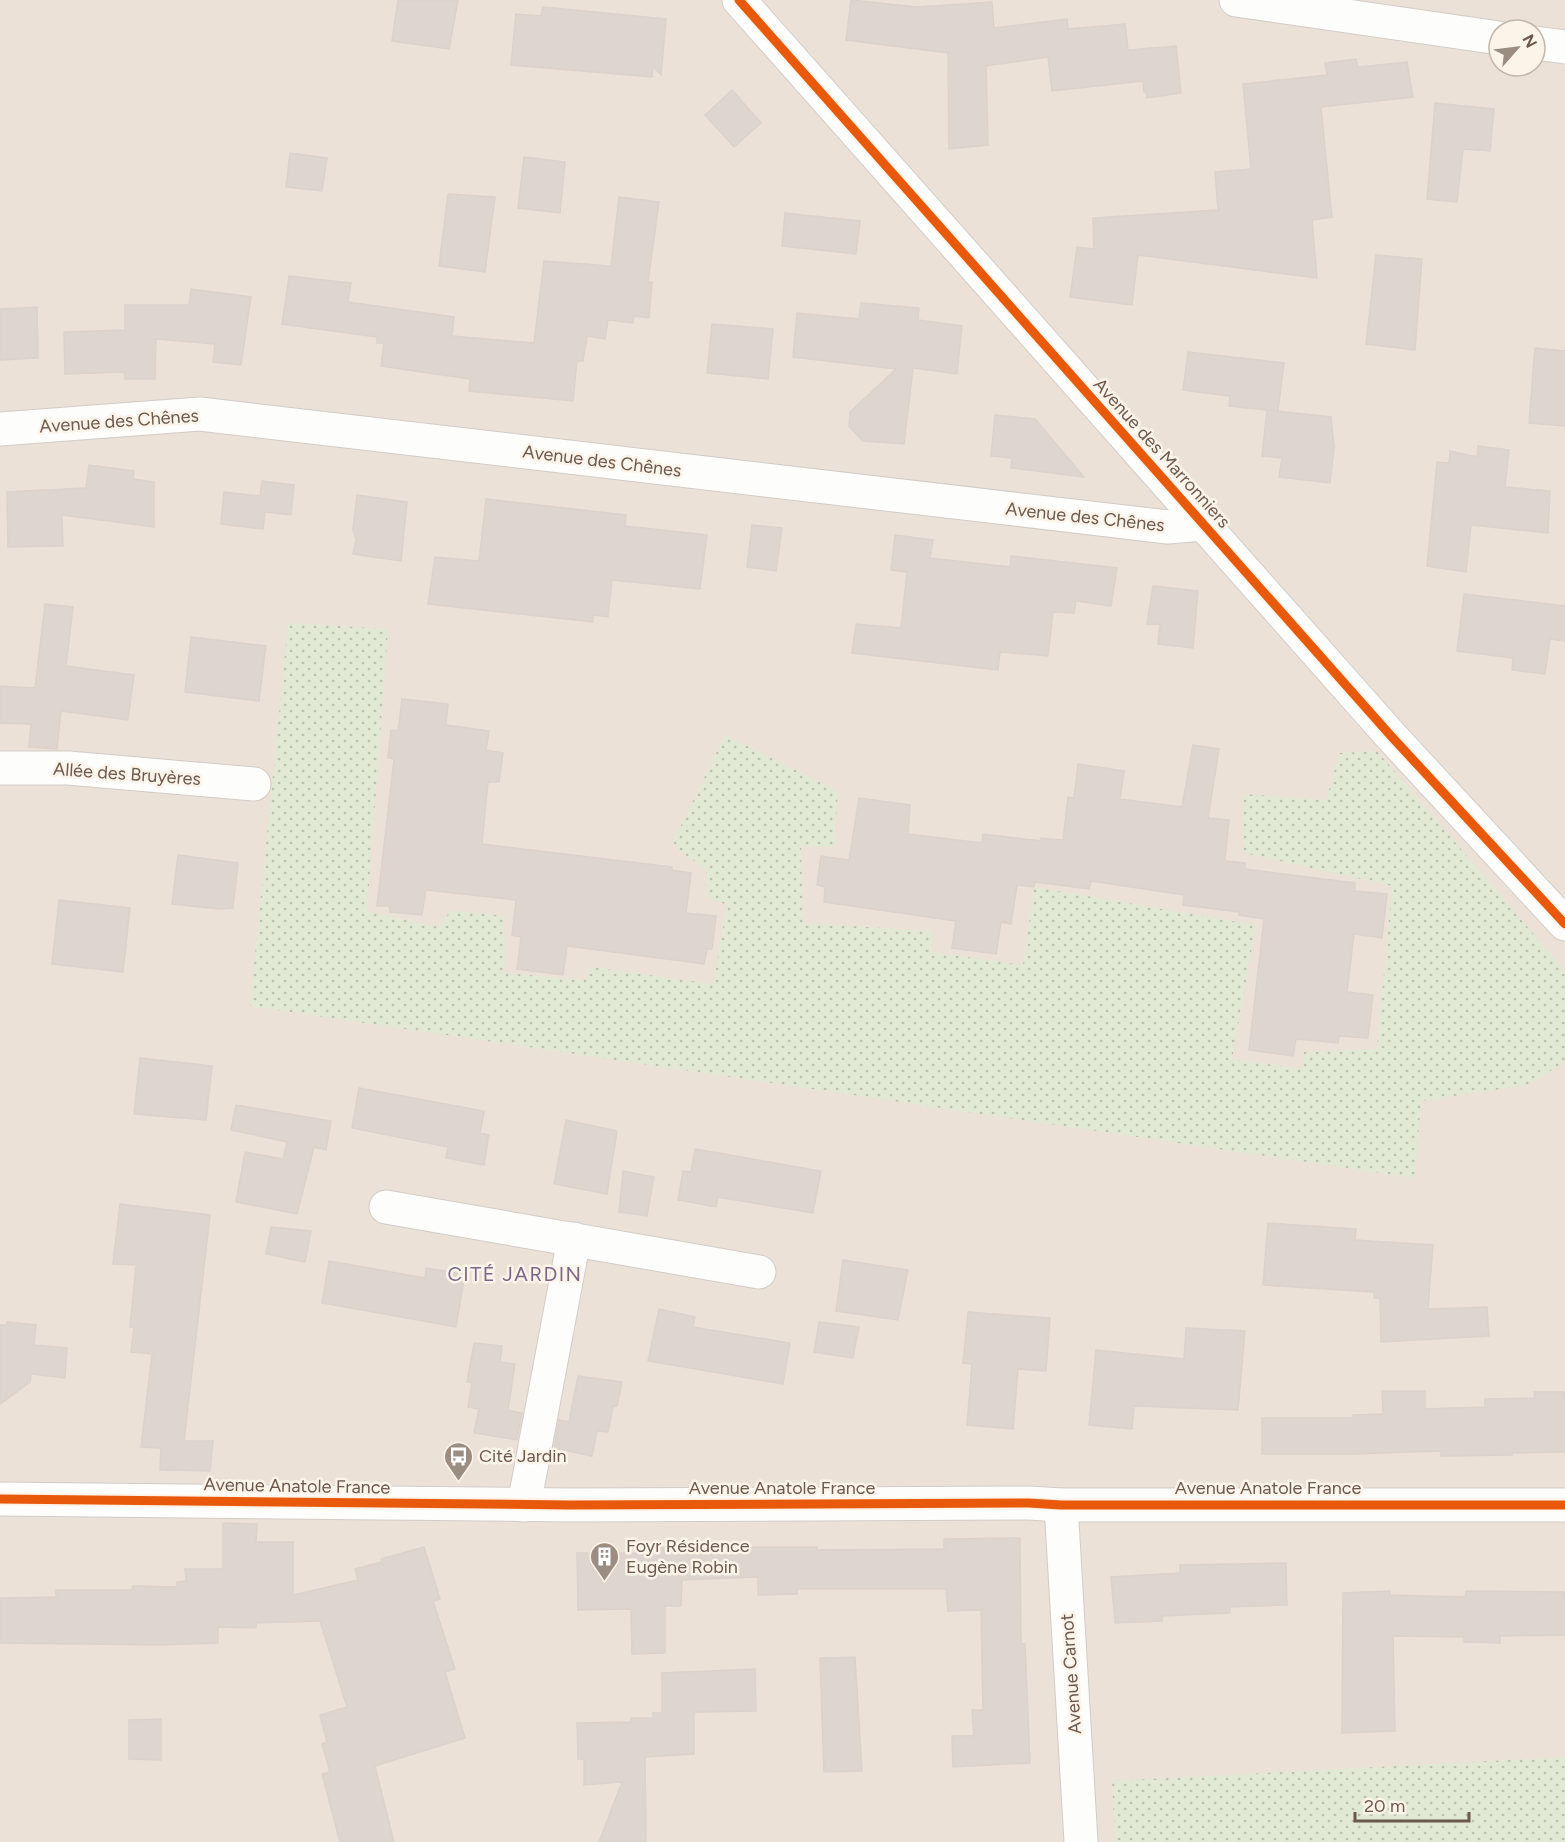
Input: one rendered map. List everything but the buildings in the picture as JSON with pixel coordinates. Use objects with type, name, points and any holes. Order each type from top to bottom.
[{"type":"street","name":"Avenue des Marronniers","points":[[739,0],[1391,736],[1565,924]]},
{"type":"street","points":[[1236,0],[1487,36]]},
{"type":"street","points":[[1547,45],[1565,47]]},
{"type":"street","name":"Avenue des Chênes","points":[[0,429],[200,414],[1168,527],[1203,524]]},
{"type":"street","name":"Allée des Bruyères","points":[[0,768],[68,768],[254,784]]},
{"type":"street","points":[[386,1207],[759,1272]]},
{"type":"street","points":[[524,1504],[574,1239]]},
{"type":"street","name":"Avenue Anatole France","points":[[0,1499],[524,1504],[1565,1505]]},
{"type":"street","name":"Avenue Carnot","points":[[1061,1505],[1081,1842]]},
{"type":"shaded area","points":[[0,0],[1565,0],[1565,1842],[0,1842]]},
{"type":"green space","points":[[288,623],[388,629],[367,912],[439,927],[451,910],[504,916],[505,973],[585,980],[591,967],[713,984],[727,905],[707,897],[706,869],[681,852],[673,842],[725,735],[838,791],[834,847],[801,846],[803,923],[931,931],[932,952],[1023,965],[1034,887],[1256,925],[1232,1059],[1303,1069],[1304,1052],[1377,1049],[1392,886],[1244,853],[1243,794],[1326,800],[1340,753],[1377,751],[1565,971],[1565,1062],[1528,1085],[1421,1101],[1415,1178],[250,1006]]},
{"type":"green space","points":[[1565,1757],[1565,1842],[1115,1842],[1112,1781]]},
{"type":"cycle path","points":[[739,0],[1391,736],[1565,924]]},
{"type":"cycle path","points":[[0,1499],[570,1505],[1029,1503],[1061,1505],[1565,1505]]},
{"type":"place","name":"Cité Jardin","points":[[458,1482]]},
{"type":"place","name":"Foyr Résidence Eugène Robin","points":[[605,1582]]},
{"type":"district","name":"CITÉ JARDIN","points":[[515,1274]]}]
